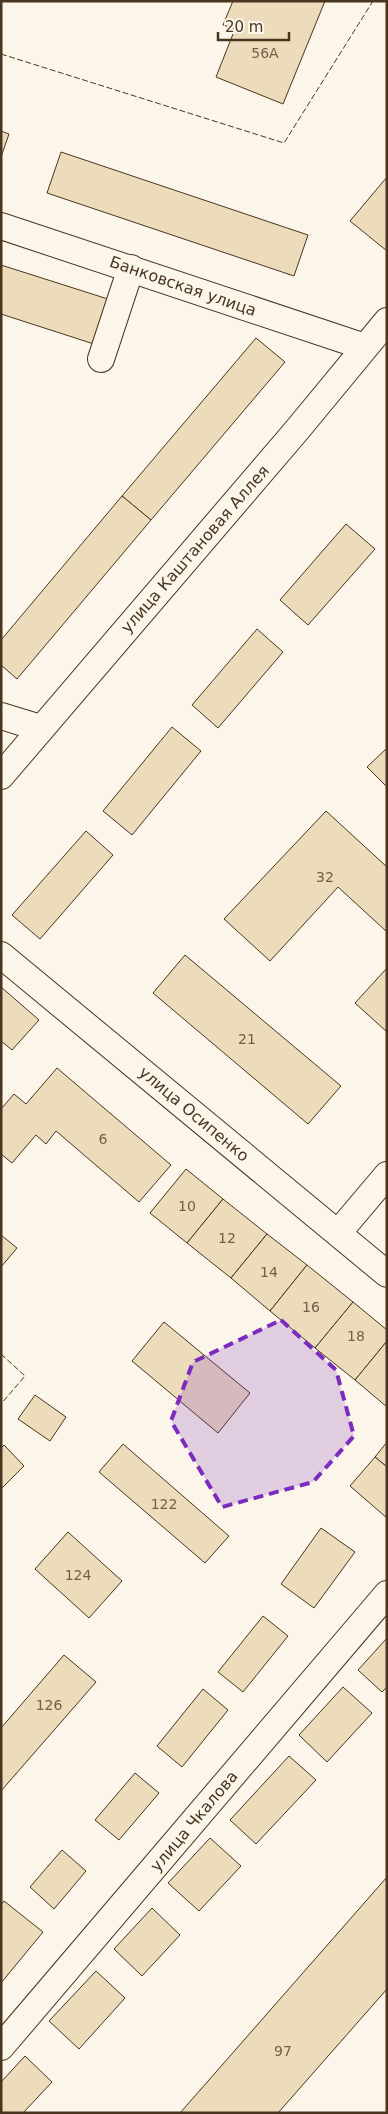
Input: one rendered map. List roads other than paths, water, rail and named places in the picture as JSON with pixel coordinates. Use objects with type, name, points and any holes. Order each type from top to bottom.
[{"type":"street","name":"Банковская улица","points":[[1,226],[365,347]]},
{"type":"street","points":[[102,359],[131,268]]},
{"type":"street","name":"улица Каштановая Аллея","points":[[1,776],[40,728],[297,430],[387,320]]},
{"type":"street","points":[[1,716],[40,728]]},
{"type":"street","name":"улица Осипенко","points":[[1,955],[387,1274]]},
{"type":"street","points":[[338,1233],[387,1176]]},
{"type":"street","name":"улица Чкалова","points":[[1,2047],[387,1594]]}]
